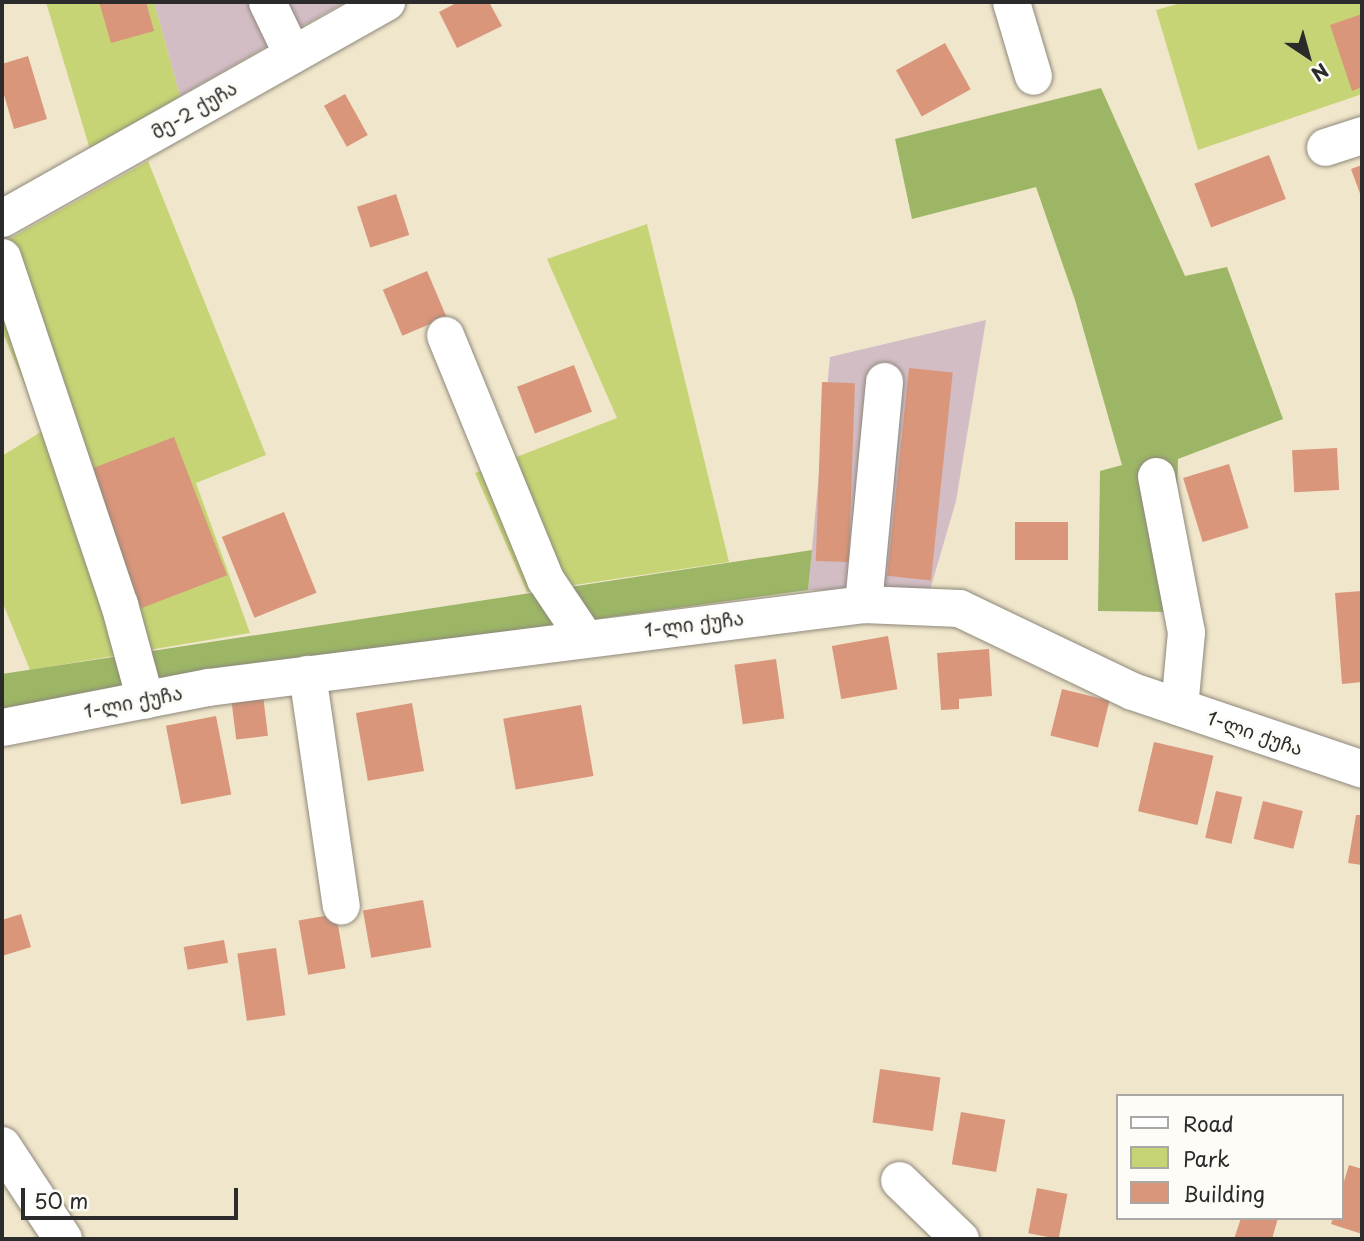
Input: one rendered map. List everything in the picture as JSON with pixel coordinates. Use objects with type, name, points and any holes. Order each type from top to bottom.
[{"type":"highway","points":[[2,1146],[62,1239]]},
{"type":"street","points":[[267,2],[292,54]]},
{"type":"street","name":"მე-2 ქუჩა","points":[[2,218],[386,2]]},
{"type":"street","points":[[1011,2],[1033,76]]},
{"type":"street","points":[[1325,147],[1362,135]]},
{"type":"street","points":[[2,257],[119,604],[145,701]]},
{"type":"street","points":[[445,335],[545,579],[584,637]]},
{"type":"street","points":[[863,604],[884,381]]},
{"type":"street","points":[[1156,476],[1186,632],[1179,707]]},
{"type":"street","name":"1-ლი ქუჩა","points":[[2,727],[307,674],[584,637],[863,604],[959,608],[1132,691],[1362,769]]},
{"type":"street","points":[[307,674],[341,906]]},
{"type":"street","points":[[899,1180],[960,1239]]},
{"type":"shaded area","points":[[154,2],[345,2],[180,96]]},
{"type":"shaded area","points":[[986,320],[956,501],[930,590],[808,590],[830,357]]},
{"type":"green space","points":[[46,2],[154,2],[180,96],[91,153]]},
{"type":"green space","points":[[1185,2],[1362,2],[1362,94],[1198,150],[1156,10]]},
{"type":"green space","points":[[1101,88],[1185,276],[1227,267],[1283,419],[1178,459],[1174,612],[1098,611],[1100,471],[1122,465],[1075,300],[1036,187],[912,219],[895,139]]},
{"type":"green space","points":[[148,161],[266,455],[196,483],[250,633],[30,670],[2,601],[2,456],[44,430],[2,331],[2,243]]},
{"type":"green space","points":[[647,224],[729,562],[527,592],[475,473],[617,418],[547,259]]},
{"type":"green space","points":[[812,550],[808,590],[204,673],[2,709],[2,674]]},
{"type":"building","points":[[99,2],[146,2],[154,31],[111,43]]},
{"type":"building","points":[[458,2],[489,2],[502,26],[457,48],[439,12]]},
{"type":"building","points":[[1362,14],[1362,87],[1352,91],[1330,25]]},
{"type":"building","points":[[945,43],[971,89],[922,117],[896,70]]},
{"type":"building","points":[[28,56],[47,119],[14,129],[2,88],[2,64]]},
{"type":"building","points":[[345,94],[368,135],[347,147],[324,106]]},
{"type":"building","points":[[1269,155],[1286,199],[1211,228],[1194,184]]},
{"type":"building","points":[[1362,165],[1362,199],[1351,169]]},
{"type":"building","points":[[396,194],[409,235],[370,248],[357,207]]},
{"type":"building","points":[[427,271],[447,317],[402,336],[383,290]]},
{"type":"building","points":[[574,365],[592,412],[535,434],[517,387]]},
{"type":"building","points":[[909,368],[953,373],[931,580],[887,576]]},
{"type":"building","points":[[822,382],[855,383],[849,562],[816,561]]},
{"type":"building","points":[[174,437],[227,575],[141,608],[88,470]]},
{"type":"building","points":[[1337,448],[1339,490],[1294,492],[1292,450]]},
{"type":"building","points":[[1229,464],[1249,528],[1203,542],[1183,478]]},
{"type":"building","points":[[284,512],[317,593],[254,618],[222,537]]},
{"type":"building","points":[[1015,522],[1068,522],[1068,560],[1015,560]]},
{"type":"building","points":[[1362,591],[1362,682],[1342,684],[1335,593]]},
{"type":"building","points":[[888,636],[897,689],[841,699],[832,646]]},
{"type":"building","points":[[989,649],[992,696],[959,699],[959,709],[941,710],[937,653]]},
{"type":"building","points":[[776,659],[784,718],[743,724],[734,665]]},
{"type":"building","points":[[1062,689],[1110,701],[1098,747],[1050,736]]},
{"type":"building","points":[[263,695],[268,736],[236,740],[231,699]]},
{"type":"building","points":[[412,703],[424,771],[368,781],[356,713]]},
{"type":"building","points":[[581,705],[594,776],[516,790],[503,719]]},
{"type":"building","points":[[216,716],[231,795],[181,804],[166,726]]},
{"type":"building","points":[[1154,742],[1213,756],[1197,825],[1138,811]]},
{"type":"building","points":[[1216,791],[1242,797],[1232,844],[1205,838]]},
{"type":"building","points":[[1263,801],[1303,811],[1293,849],[1254,839]]},
{"type":"building","points":[[1356,815],[1362,815],[1362,865],[1348,863]]},
{"type":"building","points":[[423,900],[431,947],[371,958],[363,911]]},
{"type":"building","points":[[21,914],[31,947],[2,956],[2,920]]},
{"type":"building","points":[[336,914],[346,968],[308,975],[299,921]]},
{"type":"building","points":[[224,940],[228,963],[188,970],[184,947]]},
{"type":"building","points":[[276,948],[285,1015],[247,1021],[237,953]]},
{"type":"building","points":[[880,1069],[940,1077],[933,1131],[872,1122]]},
{"type":"building","points":[[961,1112],[1005,1120],[996,1172],[952,1164]]},
{"type":"building","points":[[1349,1165],[1362,1169],[1362,1234],[1331,1224],[1332,1220],[1343,1220],[1343,1184]]},
{"type":"building","points":[[1037,1188],[1067,1194],[1059,1239],[1028,1233]]},
{"type":"building","points":[[1240,1220],[1277,1220],[1272,1239],[1234,1239]]}]
